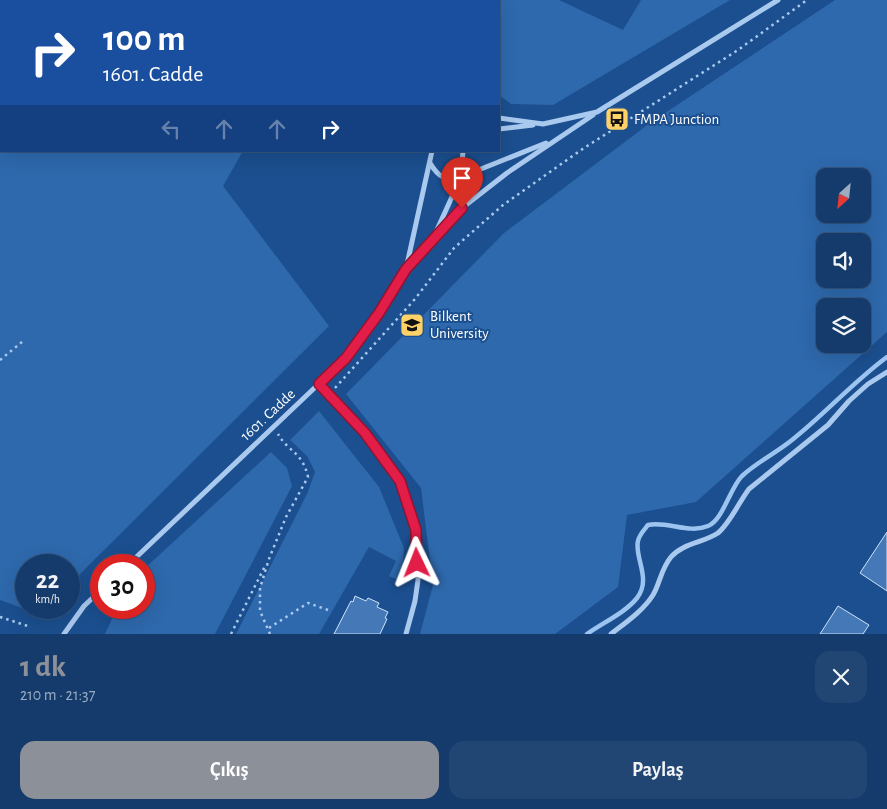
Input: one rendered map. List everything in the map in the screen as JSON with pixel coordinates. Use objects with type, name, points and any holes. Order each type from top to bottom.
[{"type":"street","points":[[406,269],[433,237],[462,208],[507,173],[597,112],[778,0]]},
{"type":"street","points":[[500,129],[543,124],[597,112]]},
{"type":"street","points":[[500,118],[543,124]]},
{"type":"street","points":[[430,163],[437,174],[447,179],[461,177],[556,139]]},
{"type":"street","name":"1601. Cadde","points":[[140,554],[346,358],[379,313],[406,269],[432,152]]},
{"type":"street","points":[[433,237],[461,177],[463,152]]},
{"type":"street","points":[[611,634],[645,605],[654,594],[660,573],[671,557],[684,547],[718,532],[730,518],[738,502],[749,489],[828,425],[849,401],[868,384],[887,372]]},
{"type":"street","points":[[319,384],[365,433],[400,481],[416,530],[418,580],[415,601],[406,634]]},
{"type":"street","points":[[64,634],[90,600]]},
{"type":"path","points":[[329,394],[415,298],[454,248],[503,205],[584,148],[738,50],[807,0]]},
{"type":"path","points":[[0,360],[22,342]]},
{"type":"path","points":[[270,634],[260,611],[260,588],[269,559],[286,517],[308,477],[305,463],[282,442],[274,426]]},
{"type":"path","points":[[231,634],[269,559]]},
{"type":"path","points":[[269,628],[308,603],[331,611]]},
{"type":"path","points":[[0,617],[31,627]]},
{"type":"shaded area","points":[[500,0],[559,0],[623,30],[641,0],[730,0],[553,105],[511,104],[500,96]]},
{"type":"shaded area","points":[[835,0],[887,0],[887,332],[871,346],[871,298],[816,298],[816,353],[863,353],[696,502],[627,515],[618,587],[555,634],[420,634],[433,585],[421,488],[346,394],[504,233],[650,123]]},
{"type":"shaded area","points":[[0,152],[242,152],[223,186],[329,326],[100,554],[90,554],[90,564],[80,574],[80,554],[15,554],[15,605],[0,600]]},
{"type":"shaded area","points":[[319,411],[379,487],[404,548],[402,582],[389,576],[396,561],[369,547],[319,634],[236,634],[307,494],[315,472],[307,456],[290,440]]},
{"type":"shaded area","points":[[271,452],[287,468],[292,486],[215,634],[105,634],[112,619],[155,619],[155,559]]},
{"type":"building","points":[[887,532],[887,591],[860,573]]},
{"type":"building","points":[[355,596],[366,601],[368,598],[379,603],[377,607],[388,612],[380,634],[334,634]]},
{"type":"building","points":[[838,606],[869,625],[863,634],[820,634]]},
{"type":"waterway","points":[[587,634],[626,608],[637,598],[641,591],[643,576],[637,547],[638,541],[648,525],[656,524],[693,529],[713,523],[742,476],[792,440],[887,357]]},
{"type":"place","name":"FMPA Junction","points":[[617,119]]},
{"type":"place","name":"Bilkent University","points":[[412,325]]},
{"type":"route","points":[[417,563],[416,530],[400,481],[365,433],[319,384],[346,358],[379,313],[406,269],[433,237],[462,208]]}]
